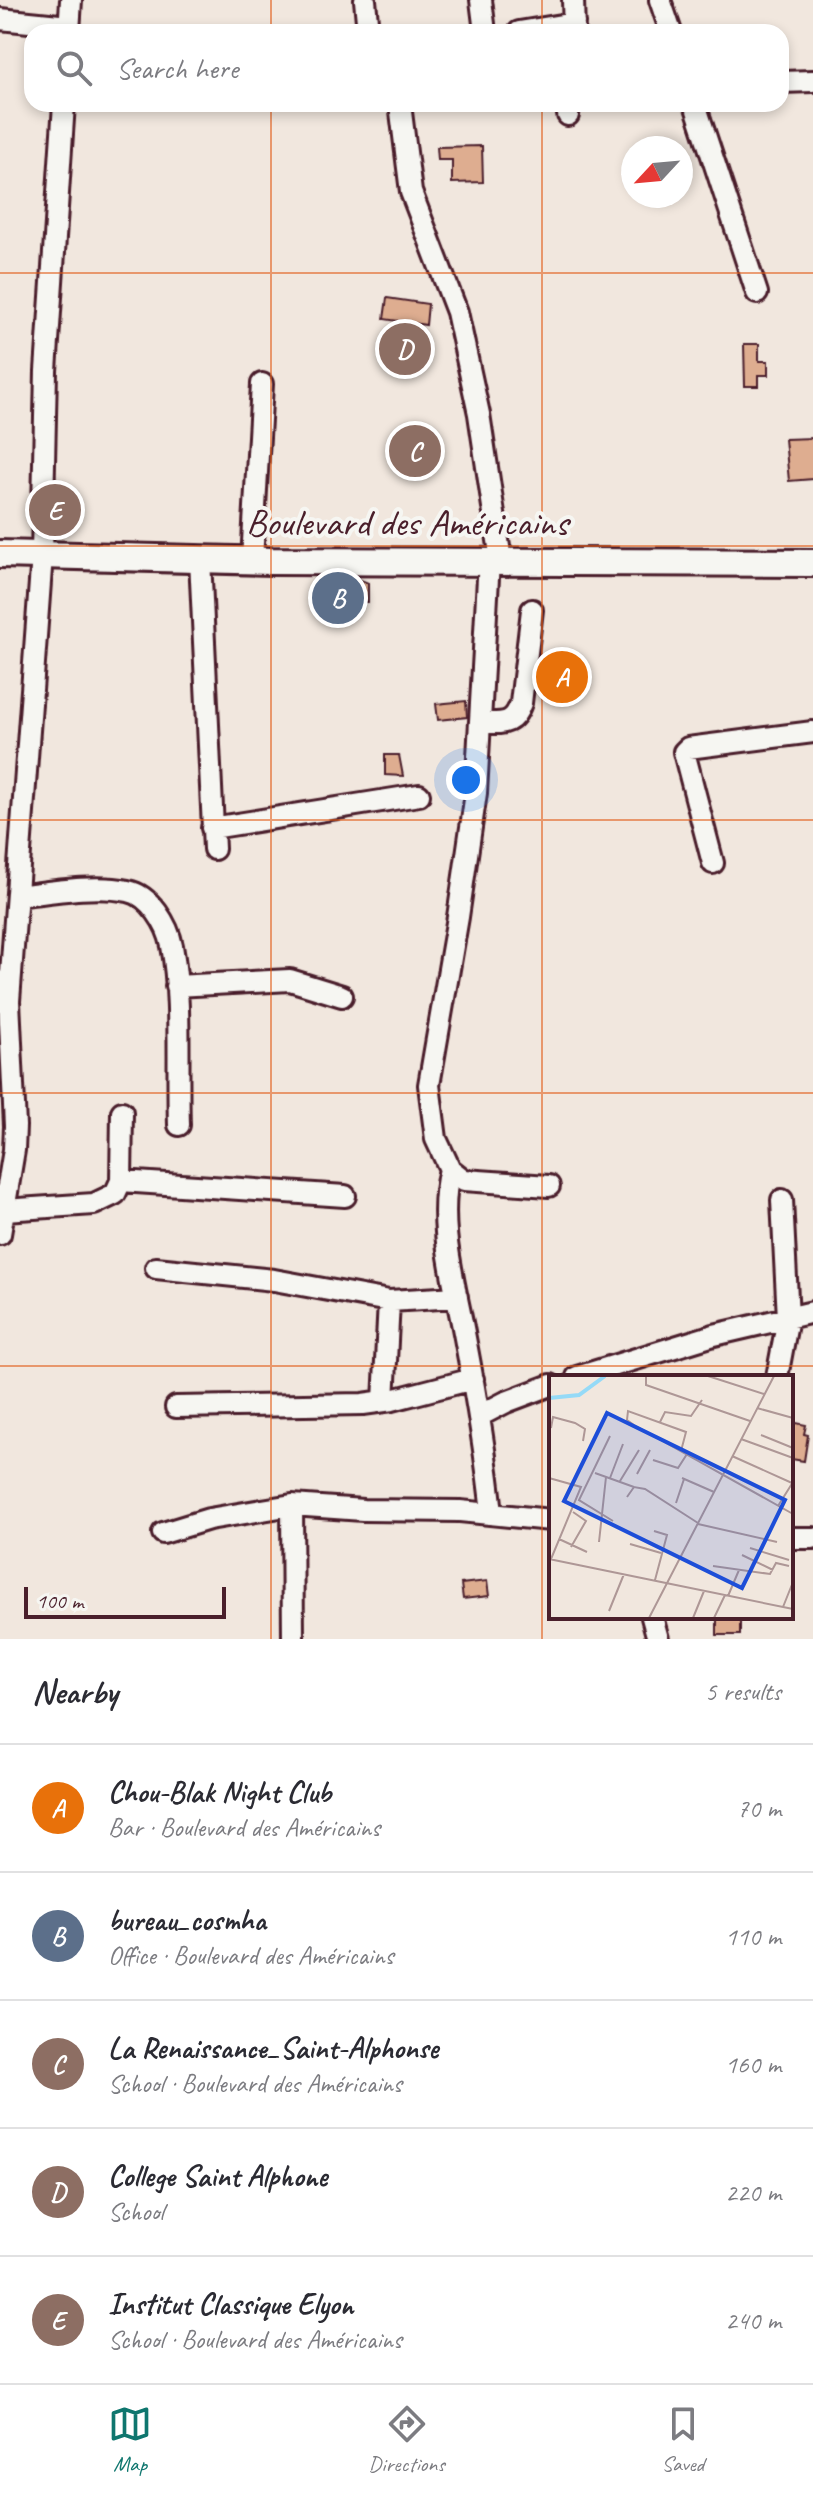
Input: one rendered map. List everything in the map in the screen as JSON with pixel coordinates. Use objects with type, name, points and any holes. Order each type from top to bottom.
[{"type":"main road","name":"Boulevard des Américains","points":[[0,554],[252,560],[813,563]]},
{"type":"street","points":[[69,24],[71,0]]},
{"type":"street","points":[[365,0],[367,24]]},
{"type":"street","points":[[481,0],[484,24]]},
{"type":"street","points":[[573,0],[574,24]]},
{"type":"street","points":[[660,0],[668,24]]},
{"type":"street","points":[[3,13],[48,24]]},
{"type":"street","points":[[789,82],[813,81]]},
{"type":"street","points":[[0,1234],[15,1126],[6,956],[17,896],[42,555],[46,371],[63,112]]},
{"type":"street","points":[[401,112],[411,192],[457,312],[479,414],[495,560],[472,824],[429,1085],[436,1139],[450,1169],[464,1180],[549,1186]]},
{"type":"street","points":[[698,112],[757,293]]},
{"type":"street","points":[[252,560],[262,384]]},
{"type":"street","points":[[200,559],[214,849]]},
{"type":"street","points":[[481,723],[505,723],[516,716],[521,703],[532,610]]},
{"type":"street","points":[[713,863],[684,752],[688,748],[813,732]]},
{"type":"street","points":[[212,828],[419,795]]},
{"type":"street","points":[[17,896],[71,889],[129,891],[143,898],[164,924],[172,944],[176,986],[179,1125]]},
{"type":"street","points":[[176,986],[290,980],[342,996]]},
{"type":"street","points":[[4,1210],[94,1204],[115,1194],[121,1181],[122,1112]]},
{"type":"street","points":[[450,1169],[444,1190],[445,1218],[486,1451],[492,1513]]},
{"type":"street","points":[[121,1181],[345,1196]]},
{"type":"street","points":[[777,1375],[788,1318],[782,1200]]},
{"type":"street","points":[[156,1268],[274,1280],[389,1301],[457,1297]]},
{"type":"street","points":[[384,1401],[389,1301]]},
{"type":"street","points":[[584,1375],[714,1335],[813,1312]]},
{"type":"street","points":[[176,1407],[363,1404],[473,1379]]},
{"type":"street","points":[[479,1416],[549,1386]]},
{"type":"street","points":[[292,1505],[293,1639]]},
{"type":"street","points":[[163,1533],[209,1519],[292,1505],[363,1510],[460,1511],[549,1520]]},
{"type":"street","points":[[653,1619],[658,1639]]},
{"type":"building","points":[[482,146],[483,182],[452,183],[452,160],[438,160],[437,147]]},
{"type":"building","points":[[387,298],[428,304],[426,325],[384,319]]},
{"type":"building","points":[[744,344],[759,344],[759,361],[768,361],[768,375],[758,375],[758,386],[745,386]]},
{"type":"building","points":[[813,438],[813,479],[789,481],[785,439]]},
{"type":"building","points":[[353,577],[368,583],[368,602],[346,605],[346,600],[343,600],[344,582],[351,582]]},
{"type":"building","points":[[466,701],[467,717],[438,720],[436,704]]},
{"type":"building","points":[[385,755],[399,755],[403,776],[385,775]]},
{"type":"building","points":[[793,1422],[806,1425],[804,1434],[808,1435],[804,1461],[793,1459]]},
{"type":"building","points":[[487,1581],[489,1596],[463,1599],[461,1584]]},
{"type":"building","points":[[717,1619],[740,1619],[740,1635],[717,1635]]},
{"type":"place","name":"College Saint Alphone","points":[[405,349]]},
{"type":"place","name":"La Renaissance_Saint-Alphonse","points":[[415,451]]},
{"type":"place","name":"Institut Classique Elyon","points":[[55,510]]},
{"type":"place","name":"bureau_cosmha","points":[[338,598]]},
{"type":"place","name":"Chou-Blak Night Club","points":[[562,677]]}]
